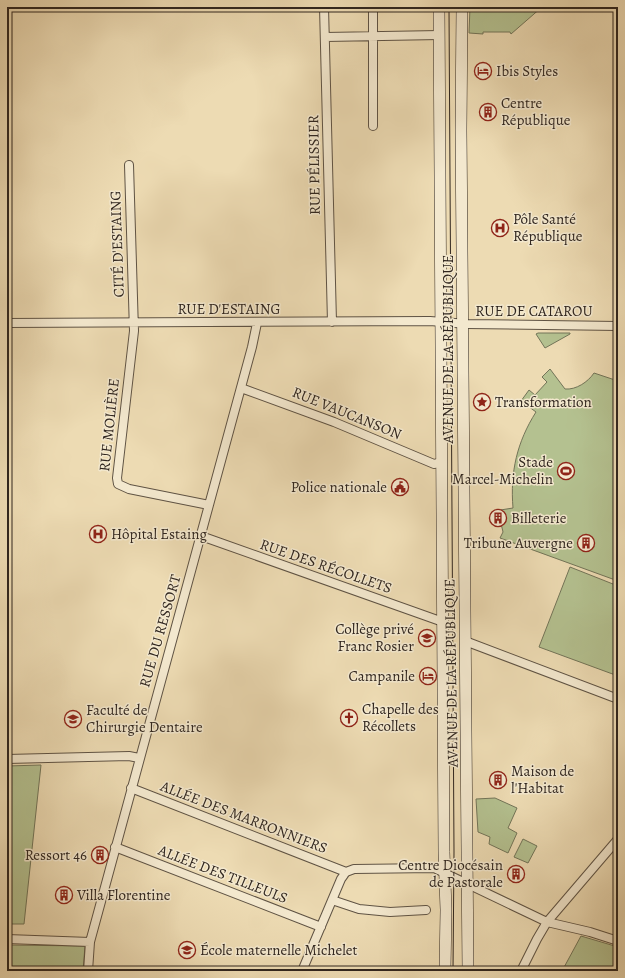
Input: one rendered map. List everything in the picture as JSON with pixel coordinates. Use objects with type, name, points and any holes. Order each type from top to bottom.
[{"type":"main road","name":"AVENUE DE LA RÉPUBLIQUE","points":[[440,7],[445,323],[442,462],[445,971]]},
{"type":"main road","name":"AVENUE DE LA RÉPUBLIQUE","points":[[462,7],[466,883],[468,971]]},
{"type":"street","name":"RUE PÉLISSIER","points":[[324,7],[332,322]]},
{"type":"street","points":[[373,7],[373,126]]},
{"type":"street","points":[[325,37],[440,35]]},
{"type":"street","name":"CITÉ D'ESTAING","points":[[129,165],[133,323]]},
{"type":"street","name":"RUE D'ESTAING","points":[[7,323],[430,321],[445,323]]},
{"type":"street","name":"RUE MOLIÈRE","points":[[133,323],[117,478],[118,484],[129,489],[209,505]]},
{"type":"street","name":"RUE DU RESSORT","points":[[88,971],[90,942],[241,388],[257,323]]},
{"type":"street","name":"RUE DE CATAROU","points":[[445,323],[618,326]]},
{"type":"street","name":"RUE VAUCANSON","points":[[241,388],[334,422],[434,464],[442,462]]},
{"type":"street","name":"RUE DES RÉCOLLETS","points":[[201,536],[443,622]]},
{"type":"street","points":[[465,641],[618,699]]},
{"type":"street","points":[[7,758],[128,756],[139,758]]},
{"type":"street","name":"ALLÉE DES MARRONNIERS","points":[[131,788],[346,872]]},
{"type":"street","points":[[521,971],[536,939],[547,922],[618,839]]},
{"type":"street","name":"ALLÉE DES TILLEULS","points":[[115,847],[321,927]]},
{"type":"street","points":[[302,971],[332,900],[346,872],[354,869],[398,867],[434,868],[547,922],[590,932],[618,941]]},
{"type":"street","points":[[332,900],[359,909],[390,912],[426,910]]},
{"type":"street","points":[[7,939],[90,942]]},
{"type":"green space","points":[[470,7],[485,7],[486,10],[509,9],[510,7],[542,7],[511,34],[510,32],[483,32],[483,34],[469,33]]},
{"type":"green space","points":[[536,334],[570,334],[545,348]]},
{"type":"green space","name":"Stade Marcel-Michelin","points":[[550,369],[565,389],[581,385],[594,373],[618,381],[618,581],[500,538],[503,532],[499,515],[495,515],[494,511],[513,508],[512,495],[516,458],[529,423],[536,412],[521,401],[529,390],[535,395],[547,382],[542,377]]},
{"type":"green space","points":[[570,567],[618,586],[618,676],[539,647]]},
{"type":"green space","points":[[41,765],[24,924],[7,924],[7,766]]},
{"type":"green space","points":[[495,798],[517,808],[508,828],[517,833],[508,853],[489,844],[490,837],[478,832],[476,799]]},
{"type":"green space","points":[[523,839],[537,846],[528,863],[514,857]]},
{"type":"green space","points":[[581,936],[618,947],[618,971],[562,971]]},
{"type":"green space","points":[[7,945],[85,946],[83,971],[7,971]]},
{"type":"tram line","points":[[449,7],[454,852],[453,971]]},
{"type":"place","name":"Ibis Styles","points":[[483,71]]},
{"type":"place","name":"Centre République","points":[[488,112]]},
{"type":"place","name":"Pôle Santé République","points":[[500,228]]},
{"type":"place","name":"Transformation","points":[[482,402]]},
{"type":"place","name":"Stade Marcel-Michelin","points":[[566,471]]},
{"type":"place","name":"Police nationale","points":[[400,487]]},
{"type":"place","name":"Billeterie","points":[[498,518]]},
{"type":"place","name":"Hôpital Estaing","points":[[98,534]]},
{"type":"place","name":"Tribune Auvergne","points":[[586,543]]},
{"type":"place","name":"Collège privé Franc Rosier","points":[[427,638]]},
{"type":"place","name":"Campanile","points":[[428,676]]},
{"type":"place","name":"Chapelle des Récollets","points":[[349,718]]},
{"type":"place","name":"Faculté de Chirurgie Dentaire","points":[[73,719]]},
{"type":"place","name":"Maison de l'Habitat","points":[[498,780]]},
{"type":"place","name":"Ressort 46","points":[[100,855]]},
{"type":"place","name":"Centre Diocésain de Pastorale","points":[[516,874]]},
{"type":"place","name":"Villa Florentine","points":[[64,895]]},
{"type":"place","name":"École maternelle Michelet","points":[[187,950]]}]
